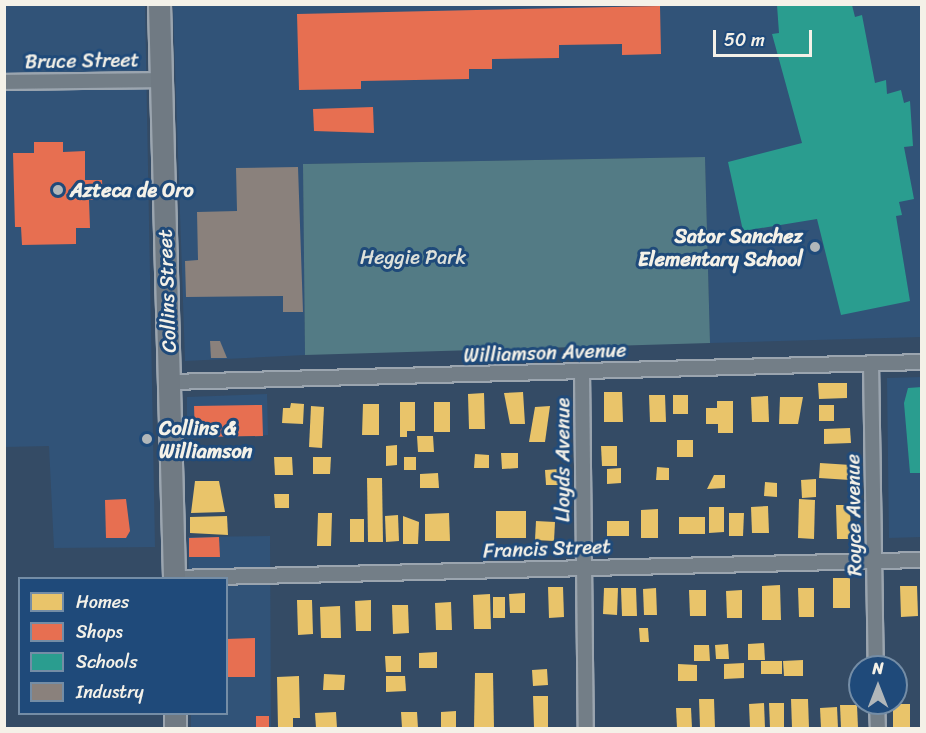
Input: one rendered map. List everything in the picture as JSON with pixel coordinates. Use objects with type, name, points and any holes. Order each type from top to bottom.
[{"type":"main road","name":"Collins Street","points":[[159,4],[174,577]]},
{"type":"street","name":"Bruce Street","points":[[4,82],[161,80]]},
{"type":"street","name":"Williamson Avenue","points":[[170,382],[921,362]]},
{"type":"street","name":"Royce Avenue","points":[[871,363],[876,655]]},
{"type":"street","name":"Lloyds Avenue","points":[[582,371],[586,729]]},
{"type":"street","name":"Francis Street","points":[[211,577],[921,560]]},
{"type":"shaded area","points":[[4,5],[145,5],[155,547],[54,548],[49,446],[5,447]]},
{"type":"shaded area","points":[[173,5],[921,5],[921,337],[710,343],[705,157],[303,164],[305,355],[185,361]]},
{"type":"shaded area","points":[[921,377],[921,537],[889,538],[887,378]]},
{"type":"shaded area","points":[[267,394],[268,435],[187,439],[187,397]]},
{"type":"shaded area","points":[[270,536],[271,728],[191,728],[191,715],[228,715],[228,577],[189,577],[188,537]]},
{"type":"green space","name":"Heggie Park","points":[[705,157],[710,343],[305,355],[303,164]]},
{"type":"building: Homes","points":[[818,383],[847,383],[847,398],[819,399]]},
{"type":"building: Homes","points":[[523,392],[525,424],[510,424],[504,393]]},
{"type":"building: Homes","points":[[604,392],[622,392],[623,422],[604,422]]},
{"type":"building: Homes","points":[[484,393],[485,429],[469,429],[468,394]]},
{"type":"building: Homes","points":[[649,395],[665,395],[666,422],[650,422]]},
{"type":"building: Homes","points":[[673,395],[688,395],[688,414],[673,414]]},
{"type":"building: Homes","points":[[768,396],[769,422],[752,422],[751,397]]},
{"type":"building: Homes","points":[[780,397],[803,397],[798,424],[779,424]]},
{"type":"building: Homes","points":[[717,401],[733,401],[733,433],[718,433],[718,424],[706,424],[706,408],[717,408]]},
{"type":"building: Homes","points":[[400,402],[415,402],[415,431],[407,431],[407,437],[400,437]]},
{"type":"building: Homes","points":[[434,402],[450,402],[450,432],[434,432]]},
{"type":"building: Homes","points":[[291,403],[304,404],[303,424],[282,423],[283,408],[290,408]]},
{"type":"building: Homes","points":[[363,404],[379,404],[379,435],[362,435]]},
{"type":"building: Homes","points":[[819,405],[834,405],[834,421],[819,421]]},
{"type":"building: Homes","points":[[311,406],[324,407],[322,448],[309,447]]},
{"type":"building: Homes","points":[[550,406],[545,442],[529,442],[535,407]]},
{"type":"building: Homes","points":[[850,428],[851,443],[824,444],[824,429]]},
{"type":"building: Homes","points":[[417,436],[433,436],[434,452],[418,452]]},
{"type":"building: Homes","points":[[677,440],[693,440],[693,457],[677,457]]},
{"type":"building: Homes","points":[[397,445],[397,465],[386,466],[386,446]]},
{"type":"building: Homes","points":[[601,446],[617,446],[617,466],[602,466]]},
{"type":"building: Homes","points":[[501,453],[518,453],[518,468],[502,469]]},
{"type":"building: Homes","points":[[475,454],[489,455],[489,468],[474,468]]},
{"type":"building: Homes","points":[[274,457],[292,457],[293,475],[275,475]]},
{"type":"building: Homes","points":[[313,457],[331,457],[330,474],[313,474]]},
{"type":"building: Homes","points":[[404,457],[416,457],[416,470],[404,470]]},
{"type":"building: Homes","points":[[820,463],[851,465],[850,480],[819,478]]},
{"type":"building: Homes","points":[[657,467],[669,468],[669,480],[656,480]]},
{"type":"building: Homes","points":[[621,468],[621,483],[607,484],[607,469]]},
{"type":"building: Homes","points":[[560,469],[560,485],[546,485],[545,470]]},
{"type":"building: Homes","points":[[438,473],[439,488],[420,488],[420,474]]},
{"type":"building: Homes","points":[[714,475],[725,475],[725,488],[707,489]]},
{"type":"building: Homes","points":[[367,478],[382,478],[383,542],[368,542]]},
{"type":"building: Homes","points":[[816,479],[816,497],[802,498],[801,480]]},
{"type":"building: Homes","points":[[195,481],[219,481],[225,512],[191,513]]},
{"type":"building: Homes","points":[[765,482],[777,483],[777,497],[764,496]]},
{"type":"building: Homes","points":[[274,494],[289,494],[289,508],[275,508]]},
{"type":"building: Homes","points":[[799,499],[815,500],[814,539],[798,538]]},
{"type":"building: Homes","points":[[836,505],[850,505],[851,539],[837,539]]},
{"type":"building: Homes","points":[[768,506],[769,533],[752,533],[751,507]]},
{"type":"building: Homes","points":[[709,507],[724,507],[724,532],[709,533]]},
{"type":"building: Homes","points":[[658,509],[658,538],[641,538],[641,510]]},
{"type":"building: Homes","points":[[496,511],[526,511],[526,538],[496,538]]},
{"type":"building: Homes","points":[[318,513],[332,513],[331,546],[317,546]]},
{"type":"building: Homes","points":[[449,513],[450,541],[425,541],[425,514]]},
{"type":"building: Homes","points":[[729,513],[744,513],[743,536],[729,536]]},
{"type":"building: Homes","points":[[398,515],[399,541],[386,542],[385,516]]},
{"type":"building: Homes","points":[[227,516],[228,535],[190,533],[190,517]]},
{"type":"building: Homes","points":[[403,516],[419,522],[418,544],[403,544]]},
{"type":"building: Homes","points":[[679,517],[705,517],[705,534],[679,534]]},
{"type":"building: Homes","points":[[350,519],[364,519],[364,542],[350,542]]},
{"type":"building: Homes","points":[[536,521],[555,522],[554,541],[535,540]]},
{"type":"building: Homes","points":[[607,521],[629,521],[629,536],[607,536]]},
{"type":"building: Homes","points":[[833,578],[850,578],[850,608],[833,608]]},
{"type":"building: Homes","points":[[780,585],[781,620],[762,620],[762,586]]},
{"type":"building: Homes","points":[[900,586],[917,586],[918,616],[901,617]]},
{"type":"building: Homes","points":[[548,587],[563,587],[564,617],[549,618]]},
{"type":"building: Homes","points":[[604,588],[618,588],[617,615],[603,614]]},
{"type":"building: Homes","points":[[621,588],[636,588],[637,616],[622,616]]},
{"type":"building: Homes","points":[[656,588],[657,615],[644,615],[643,589]]},
{"type":"building: Homes","points":[[798,588],[814,588],[814,617],[799,617]]},
{"type":"building: Homes","points":[[689,590],[706,590],[706,616],[690,616]]},
{"type":"building: Homes","points":[[742,590],[742,618],[727,618],[726,591]]},
{"type":"building: Homes","points":[[525,593],[525,613],[510,613],[509,594]]},
{"type":"building: Homes","points":[[490,594],[491,629],[474,629],[473,595]]},
{"type":"building: Homes","points":[[493,597],[505,597],[505,618],[493,618]]},
{"type":"building: Homes","points":[[297,600],[312,600],[313,634],[298,635]]},
{"type":"building: Homes","points":[[371,600],[371,631],[356,631],[355,601]]},
{"type":"building: Homes","points":[[451,602],[452,630],[436,630],[435,603]]},
{"type":"building: Homes","points":[[392,605],[408,605],[409,633],[393,634]]},
{"type":"building: Homes","points":[[340,606],[341,638],[321,638],[320,607]]},
{"type":"building: Homes","points":[[639,628],[648,628],[649,642],[640,642]]},
{"type":"building: Homes","points":[[764,643],[765,660],[748,660],[748,644]]},
{"type":"building: Homes","points":[[728,644],[729,659],[716,659],[715,645]]},
{"type":"building: Homes","points":[[694,645],[709,645],[710,661],[694,661]]},
{"type":"building: Homes","points":[[437,652],[437,668],[419,668],[419,653]]},
{"type":"building: Homes","points":[[385,656],[401,656],[401,672],[386,672]]},
{"type":"building: Homes","points":[[803,660],[803,676],[784,676],[783,661]]},
{"type":"building: Homes","points":[[761,661],[782,661],[782,674],[761,674]]},
{"type":"building: Homes","points":[[744,663],[744,678],[724,679],[724,664]]},
{"type":"building: Homes","points":[[678,664],[697,665],[697,681],[678,681]]},
{"type":"building: Homes","points":[[547,669],[548,685],[533,686],[532,670]]},
{"type":"building: Homes","points":[[475,673],[493,673],[494,728],[474,728]]},
{"type":"building: Homes","points":[[324,674],[345,675],[344,690],[323,690]]},
{"type":"building: Homes","points":[[299,676],[300,718],[293,718],[293,728],[278,728],[277,677]]},
{"type":"building: Homes","points":[[386,676],[405,676],[406,691],[386,692]]},
{"type":"building: Homes","points":[[533,696],[548,696],[548,728],[534,728]]},
{"type":"building: Homes","points":[[699,699],[714,699],[715,728],[700,728]]},
{"type":"building: Homes","points":[[791,699],[808,699],[809,728],[792,728]]},
{"type":"building: Homes","points":[[764,703],[765,728],[750,728],[749,704]]},
{"type":"building: Homes","points":[[769,703],[784,703],[784,728],[770,728]]},
{"type":"building: Homes","points":[[908,704],[910,704],[910,728],[893,728],[893,715],[908,715]]},
{"type":"building: Homes","points":[[840,705],[848,705],[848,715],[857,715],[858,728],[841,728]]},
{"type":"building: Homes","points":[[837,707],[838,728],[821,728],[820,708]]},
{"type":"building: Homes","points":[[676,708],[691,708],[692,728],[677,728]]},
{"type":"building: Homes","points":[[456,711],[456,728],[441,728],[441,712]]},
{"type":"building: Homes","points":[[336,712],[337,728],[316,728],[315,713]]},
{"type":"building: Homes","points":[[401,712],[417,712],[418,728],[402,728]]},
{"type":"building: Shops","points":[[660,6],[661,54],[622,55],[622,44],[559,45],[559,58],[492,59],[492,69],[469,69],[469,79],[361,81],[361,89],[299,90],[297,14]]},
{"type":"building: Shops","points":[[373,107],[374,133],[314,131],[313,109]]},
{"type":"building: Shops","name":"Azteca de Oro","points":[[34,142],[63,142],[63,152],[85,151],[85,180],[102,180],[103,199],[89,200],[90,228],[76,228],[76,244],[22,245],[21,227],[15,227],[13,153],[34,153]]},
{"type":"building: Shops","points":[[262,405],[263,436],[195,437],[194,406]]},
{"type":"building: Shops","points":[[126,499],[130,531],[126,538],[106,538],[105,500]]},
{"type":"building: Shops","points":[[219,537],[220,557],[189,557],[189,538]]},
{"type":"building: Shops","points":[[255,638],[255,677],[228,677],[228,639]]},
{"type":"building: Shops","points":[[256,716],[269,716],[269,728],[256,728]]},
{"type":"building: Schools","points":[[777,5],[852,5],[855,17],[862,15],[875,83],[886,80],[887,94],[901,90],[904,103],[910,101],[913,146],[904,147],[914,199],[899,202],[902,215],[896,216],[910,301],[841,315],[817,219],[743,231],[728,162],[802,143],[772,34],[779,33]]},
{"type":"building: Schools","points":[[922,387],[922,473],[910,473],[904,403],[908,388]]},
{"type":"building: Industry","points":[[298,167],[303,312],[283,312],[283,296],[186,297],[185,261],[198,260],[197,212],[237,211],[236,168]]},
{"type":"building: Industry","points":[[210,341],[220,341],[227,358],[211,358]]},
{"type":"place","name":"Azteca de Oro","points":[[58,190]]},
{"type":"place","name":"Sator Sanchez Elementary School","points":[[815,247]]},
{"type":"place","name":"Collins & Williamson","points":[[147,439]]}]
